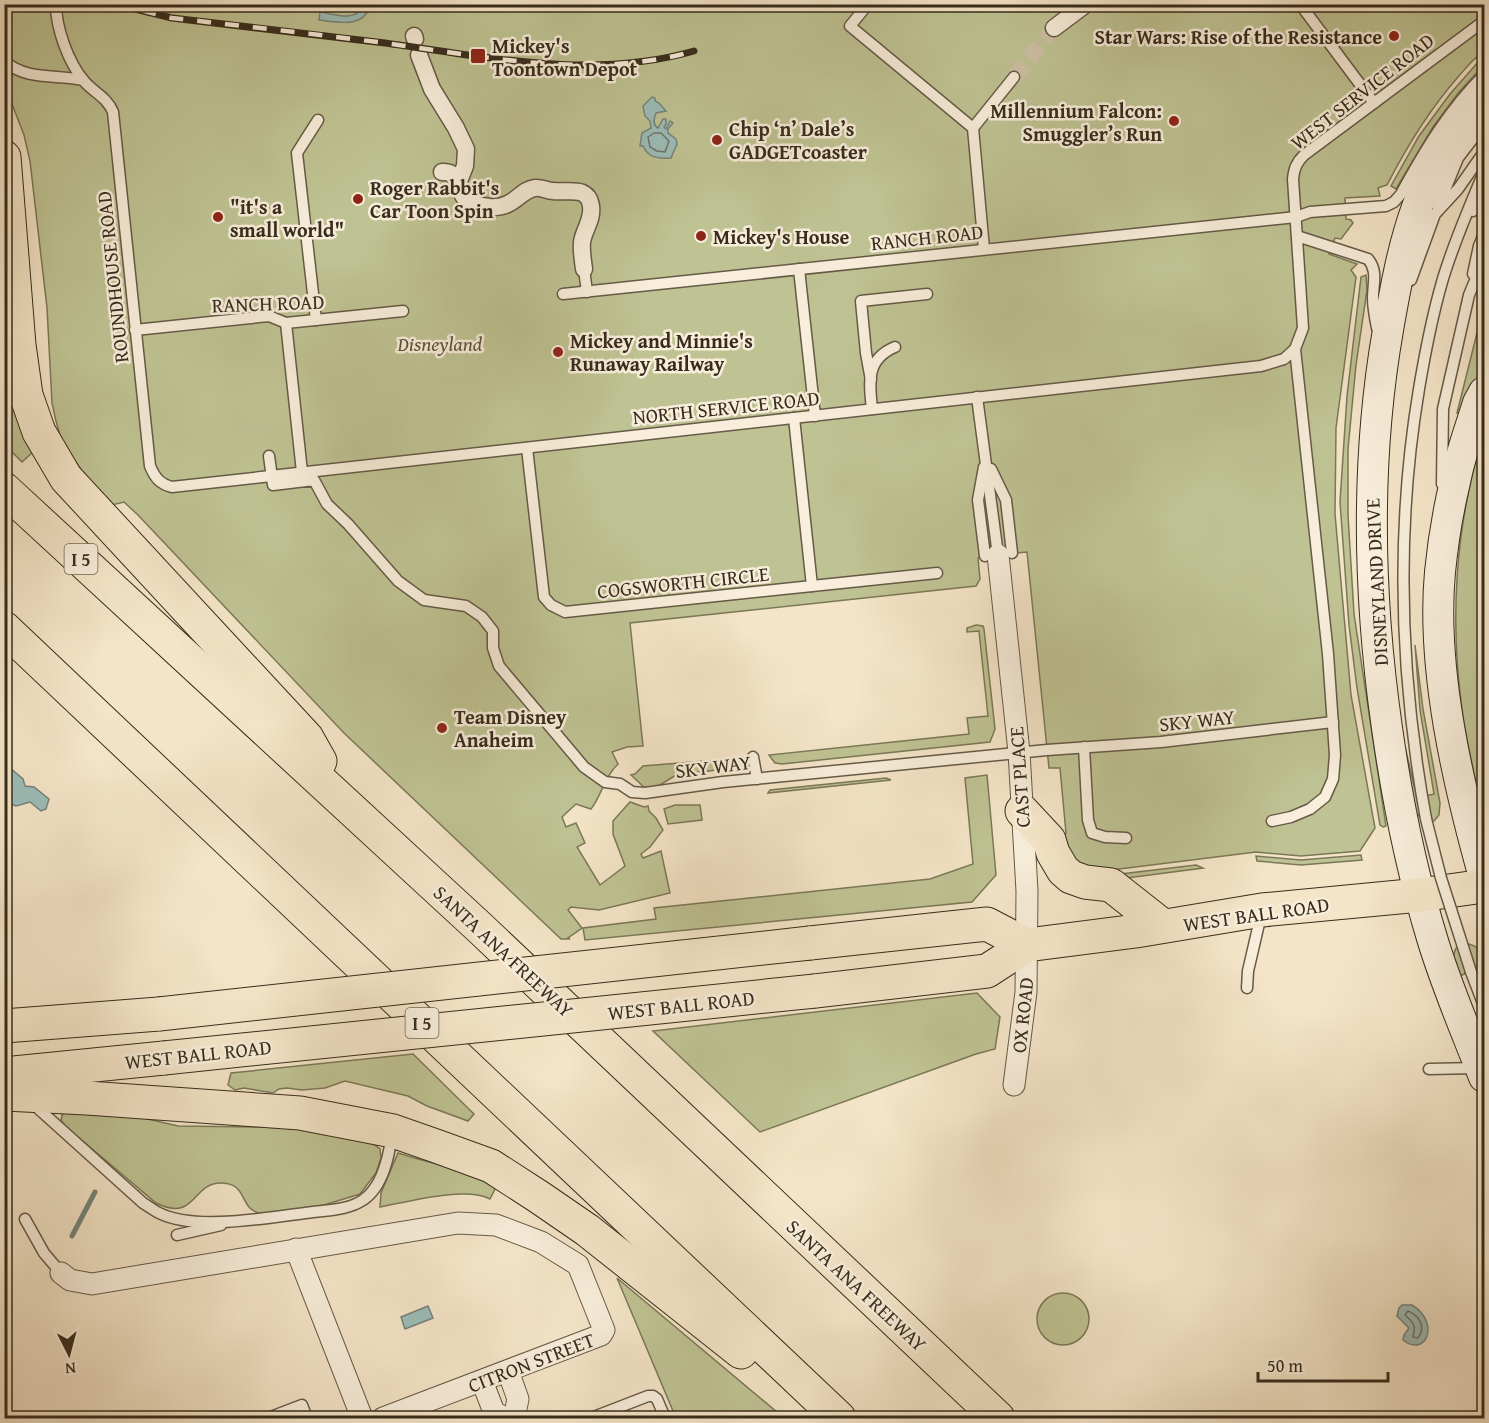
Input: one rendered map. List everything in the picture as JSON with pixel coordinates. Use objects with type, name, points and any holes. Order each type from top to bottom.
[{"type":"main road","name":"DISNEYLAND DRIVE","points":[[1483,1073],[1433,940],[1406,840],[1391,757],[1376,632],[1371,554],[1371,489],[1381,367],[1408,229],[1420,195],[1439,160],[1467,117],[1485,98]]},
{"type":"main road","points":[[4,157],[20,352],[26,395],[39,432],[66,478],[307,738],[341,800]]},
{"type":"main road","points":[[1485,392],[1478,403],[1455,481],[1440,571],[1439,631],[1447,710],[1471,829],[1485,877]]},
{"type":"main road","name":"SANTA ANA FREEWAY","points":[[4,489],[496,944],[998,1419]]},
{"type":"main road","name":"I 5","points":[[4,628],[839,1419]]},
{"type":"main road","points":[[1022,811],[1049,840],[1053,853],[1063,870],[1085,882],[1111,885],[1163,926]]},
{"type":"main road","name":"WEST BALL ROAD","points":[[10,1088],[164,1058],[815,991],[987,970],[993,969],[1027,945],[1262,910],[1420,895],[1485,886]]},
{"type":"main road","points":[[4,1026],[159,1014],[987,924],[1027,945]]},
{"type":"main road","points":[[10,1088],[300,1113],[393,1131],[491,1166],[587,1230],[824,1419]]},
{"type":"street","points":[[1054,28],[1086,4]]},
{"type":"street","points":[[416,43],[432,89],[466,149],[465,166],[459,182]]},
{"type":"street","points":[[442,172],[446,171],[454,175],[464,196],[469,201],[488,207],[510,204],[538,187],[554,192],[572,190],[583,193],[589,198],[591,210],[590,222],[582,243],[584,269]]},
{"type":"street","name":"CAST PLACE","points":[[998,555],[988,589],[1005,610],[1022,811],[1027,945]]},
{"type":"street","name":"OX ROAD","points":[[1014,1084],[1026,992],[1027,945]]},
{"type":"street","name":"CITRON STREET","points":[[61,1274],[70,1280],[92,1284],[458,1223],[496,1225],[541,1242],[578,1265],[604,1333],[383,1419]]},
{"type":"street","points":[[296,1249],[362,1419]]},
{"type":"street","points":[[508,1371],[518,1399],[514,1419]]},
{"type":"street","points":[[482,1381],[494,1412],[505,1419]]},
{"type":"lane","points":[[56,4],[63,41],[83,80]]},
{"type":"lane","points":[[868,4],[850,26],[973,128]]},
{"type":"lane","points":[[1300,4],[1374,104]]},
{"type":"lane","name":"WEST SERVICE ROAD","points":[[1272,821],[1291,817],[1310,808],[1325,797],[1333,778],[1335,756],[1328,654],[1295,350],[1302,328],[1293,179],[1298,161],[1485,21]]},
{"type":"lane","points":[[4,61],[12,68],[28,75],[83,80]]},
{"type":"lane","name":"RANCH ROAD","points":[[563,294],[1296,217],[1310,212],[1386,206],[1394,202],[1401,194],[1445,120],[1485,75]]},
{"type":"lane","points":[[984,249],[973,128],[1014,77]]},
{"type":"lane","name":"ROUNDHOUSE ROAD","points":[[83,80],[108,102],[113,112],[150,466],[157,480]]},
{"type":"lane","points":[[316,320],[297,153],[318,120]]},
{"type":"lane","points":[[1381,367],[1435,214],[1458,158],[1485,124]]},
{"type":"lane","points":[[1435,214],[1458,189],[1485,152]]},
{"type":"lane","points":[[1485,172],[1441,285],[1424,359],[1414,419],[1406,499],[1403,588],[1406,673],[1415,754],[1426,819],[1441,878],[1471,972],[1485,1006]]},
{"type":"lane","points":[[1464,223],[1485,187]]},
{"type":"lane","points":[[1464,223],[1485,195]]},
{"type":"lane","points":[[1440,571],[1443,409],[1479,246],[1485,234]]},
{"type":"lane","points":[[1297,236],[1368,259],[1373,265],[1375,274],[1373,297],[1381,367]]},
{"type":"lane","points":[[1469,295],[1485,260]]},
{"type":"lane","points":[[799,268],[815,416]]},
{"type":"lane","points":[[584,269],[587,292]]},
{"type":"lane","points":[[872,409],[871,380],[861,301],[927,294]]},
{"type":"lane","name":"RANCH ROAD","points":[[135,330],[269,316],[286,323],[403,311]]},
{"type":"lane","points":[[286,323],[302,472]]},
{"type":"lane","points":[[871,380],[874,362],[882,353],[895,348]]},
{"type":"lane","name":"NORTH SERVICE ROAD","points":[[157,480],[172,487],[1261,366],[1284,359],[1295,350]]},
{"type":"lane","name":"CAST PLACE","points":[[977,397],[986,458],[1006,500],[998,555]]},
{"type":"lane","points":[[794,418],[812,586]]},
{"type":"lane","name":"COGSWORTH CIRCLE","points":[[527,448],[544,597],[551,605],[565,612],[937,573]]},
{"type":"lane","points":[[269,456],[272,476]]},
{"type":"lane","name":"CAST PLACE","points":[[986,458],[978,500],[998,555]]},
{"type":"lane","name":"SKY WAY","points":[[272,476],[273,485],[314,480],[327,504],[348,524],[398,581],[424,600],[466,606],[482,617],[493,631],[493,648],[499,666],[584,767],[605,782],[621,784],[632,792],[645,793],[757,779],[1018,753],[1161,742],[1333,722]]},
{"type":"lane","points":[[1084,747],[1088,820],[1092,833],[1105,837],[1126,838]]},
{"type":"lane","points":[[753,757],[757,779]]},
{"type":"lane","points":[[1247,988],[1248,971],[1262,910]]},
{"type":"lane","points":[[1430,1069],[1483,1073]]},
{"type":"lane","points":[[10,1088],[158,1213],[190,1220],[236,1222]]},
{"type":"lane","points":[[177,1234],[236,1222],[346,1207],[364,1200],[377,1185],[389,1157],[393,1131]]},
{"type":"lane","points":[[25,1219],[44,1253],[61,1274]]},
{"type":"lane","points":[[591,1419],[648,1396],[654,1396],[665,1419]]},
{"type":"lane","points":[[268,1419],[302,1405],[307,1419]]},
{"type":"green space","name":"Disneyland","points":[[5,5],[1484,5],[1484,52],[1470,63],[1437,102],[1387,185],[1378,188],[1380,196],[1345,198],[1346,219],[1353,223],[1341,239],[1335,238],[1329,254],[1357,264],[1351,270],[1356,277],[1336,428],[1335,514],[1351,695],[1375,828],[1360,851],[1301,856],[1256,852],[1103,871],[1077,862],[1072,858],[1061,839],[1066,833],[1060,768],[1049,768],[1027,552],[985,556],[978,558],[980,579],[976,586],[630,623],[643,746],[627,747],[612,752],[618,764],[609,775],[591,809],[576,804],[562,817],[566,827],[576,823],[585,843],[577,847],[600,885],[625,866],[613,834],[613,821],[630,802],[644,807],[648,806],[649,811],[663,830],[650,847],[641,854],[643,858],[661,851],[670,893],[599,910],[571,907],[568,910],[582,928],[568,938],[570,939],[561,939],[344,733],[138,515],[124,502],[112,505],[94,488],[62,442],[52,403],[47,308],[30,161],[24,135],[5,86]]},
{"type":"green space","points":[[1484,58],[1484,65],[1459,92],[1433,127],[1396,189],[1391,186],[1419,136],[1450,94]]},
{"type":"green space","points":[[1366,275],[1367,290],[1356,365],[1348,449],[1348,515],[1354,614],[1386,826],[1383,827],[1380,825],[1357,688],[1349,625],[1340,502],[1347,396],[1361,277]]},
{"type":"green space","points":[[1484,305],[1484,370],[1465,415],[1457,413]]},
{"type":"green space","points":[[4,365],[35,450],[22,462],[5,445]]},
{"type":"green space","points":[[1484,433],[1484,619],[1479,620],[1484,667],[1483,815],[1463,716],[1456,645],[1456,609],[1461,537],[1474,467]]},
{"type":"green space","points":[[976,625],[983,626],[984,629],[995,729],[990,742],[782,764],[775,763],[769,755],[969,734],[967,718],[988,716],[979,631],[967,632],[967,628]]},
{"type":"green space","points":[[1415,645],[1423,709],[1440,803],[1439,815],[1434,821],[1425,822],[1416,813],[1399,746],[1405,747],[1417,798],[1434,794],[1420,710]]},
{"type":"green space","points":[[740,758],[738,764],[733,768],[676,775],[655,788],[645,788],[631,775],[643,766]]},
{"type":"green space","points":[[987,775],[996,875],[972,902],[585,940],[583,928],[656,919],[654,908],[930,879],[973,864],[965,778]]},
{"type":"green space","points":[[886,778],[891,780],[768,793],[770,790]]},
{"type":"green space","points":[[675,805],[700,805],[702,820],[668,824],[664,809]]},
{"type":"green space","points":[[1361,855],[1362,860],[1301,865],[1257,861],[1256,856],[1301,860]]},
{"type":"green space","points":[[1196,865],[1203,868],[1104,881],[1104,876]]},
{"type":"green space","points":[[1469,944],[1482,952],[1484,973],[1482,968],[1459,976],[1454,962],[1456,948]]},
{"type":"green space","points":[[977,993],[1000,1017],[995,1049],[760,1132],[653,1031]]},
{"type":"green space","points":[[413,1054],[474,1114],[468,1121],[427,1106],[408,1096],[345,1081],[325,1088],[302,1090],[287,1088],[273,1093],[244,1088],[235,1090],[228,1085],[231,1073]]},
{"type":"green space","points":[[113,1111],[178,1126],[315,1130],[368,1140],[380,1149],[381,1158],[376,1173],[360,1194],[324,1205],[264,1214],[250,1208],[237,1188],[231,1184],[222,1183],[212,1184],[204,1189],[187,1205],[169,1208],[156,1203],[65,1126],[61,1120],[62,1115],[66,1112]]},
{"type":"green space","points":[[398,1153],[461,1171],[496,1187],[490,1199],[479,1195],[452,1194],[380,1207],[381,1193]]},
{"type":"green space","points":[[617,1278],[784,1418],[676,1418]]},
{"type":"green space","points":[[1063,1293],[1077,1297],[1085,1305],[1089,1319],[1085,1333],[1077,1341],[1063,1345],[1049,1341],[1041,1333],[1037,1319],[1041,1305],[1049,1297]]},
{"type":"water","points":[[363,5],[370,5],[367,13],[356,21],[319,20],[320,12],[351,16],[360,11]]},
{"type":"water","points":[[652,97],[666,111],[656,113],[654,121],[656,127],[658,128],[663,119],[666,119],[664,127],[666,129],[670,121],[673,123],[668,133],[676,139],[677,144],[671,158],[654,157],[643,146],[640,146],[642,133],[651,128],[643,106]]},
{"type":"water","points":[[9,767],[23,779],[25,786],[34,787],[49,799],[46,809],[41,811],[30,802],[16,806],[11,804],[8,799],[10,791],[6,773]]},
{"type":"water","points":[[1402,1305],[1412,1305],[1421,1312],[1426,1321],[1427,1336],[1424,1342],[1418,1345],[1403,1340],[1409,1328],[1397,1316]]},
{"type":"water","points":[[428,1306],[433,1318],[405,1329],[401,1317]]},
{"type":"waterway","points":[[72,1236],[95,1192]]},
{"type":"tunnel","points":[[1014,77],[1054,28]]},
{"type":"railway","points":[[115,4],[172,18],[540,63],[617,64],[656,60],[694,51]]},
{"type":"place","name":"Star Wars: Rise of the Resistance","points":[[1394,36]]},
{"type":"place","name":"Mickey's Toontown Depot","points":[[478,56]]},
{"type":"place","name":"Millennium Falcon: Smuggler’s Run","points":[[1174,121]]},
{"type":"place","name":"Chip ‘n’ Dale’s GADGETcoaster","points":[[717,140]]},
{"type":"place","name":"Roger Rabbit's Car Toon Spin","points":[[358,199]]},
{"type":"place","name":"\"it's a small world\"","points":[[218,217]]},
{"type":"place","name":"Mickey's House","points":[[701,236]]},
{"type":"place","name":"Mickey and Minnie's Runaway Railway","points":[[558,352]]},
{"type":"place","name":"Team Disney Anaheim","points":[[442,728]]}]
